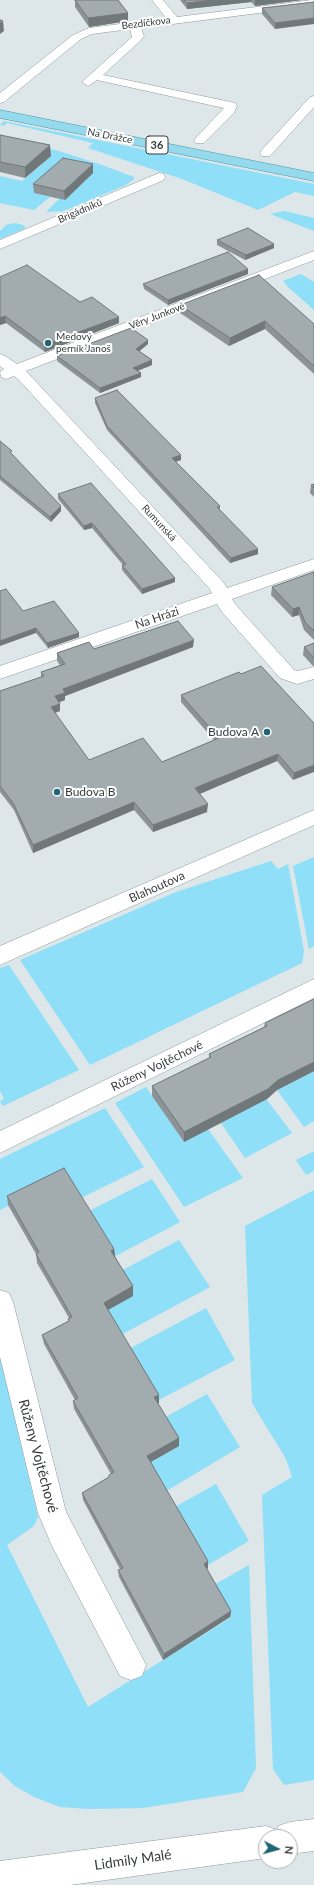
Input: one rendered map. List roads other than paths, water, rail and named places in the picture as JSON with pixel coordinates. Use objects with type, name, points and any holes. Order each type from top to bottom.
[{"type":"main road","name":"Na Drážce","points":[[0,114],[314,177]]},
{"type":"street","points":[[157,0],[174,20]]},
{"type":"street","name":"Bezdíčkova","points":[[0,99],[84,33],[100,29],[314,3]]},
{"type":"street","points":[[134,25],[138,37],[92,79],[110,81],[231,106],[230,110],[200,140]]},
{"type":"street","points":[[266,153],[314,100]]},
{"type":"street","name":"Brigádníků","points":[[0,245],[159,177]]},
{"type":"street","name":"Věry Junkové","points":[[0,377],[314,255]]},
{"type":"street","name":"Rumunská","points":[[0,360],[17,370],[217,586],[228,608],[287,674],[297,678],[314,672]]},
{"type":"street","name":"Na Hrázi","points":[[0,673],[314,564]]},
{"type":"street","name":"Blahoutova","points":[[0,956],[314,817]]},
{"type":"street","name":"Růženy Vojtěchové","points":[[0,1143],[314,988]]},
{"type":"street","name":"Růženy Vojtěchové","points":[[0,1302],[52,1513],[62,1536],[131,1665]]},
{"type":"street","points":[[298,1837],[314,1835]]},
{"type":"street","name":"Lidmily Malé","points":[[0,1878],[258,1843]]},
{"type":"place","name":"Medový perník Janoš","points":[[48,343]]},
{"type":"place","name":"Budova A","points":[[267,732]]},
{"type":"place","name":"Budova B","points":[[57,792]]}]
